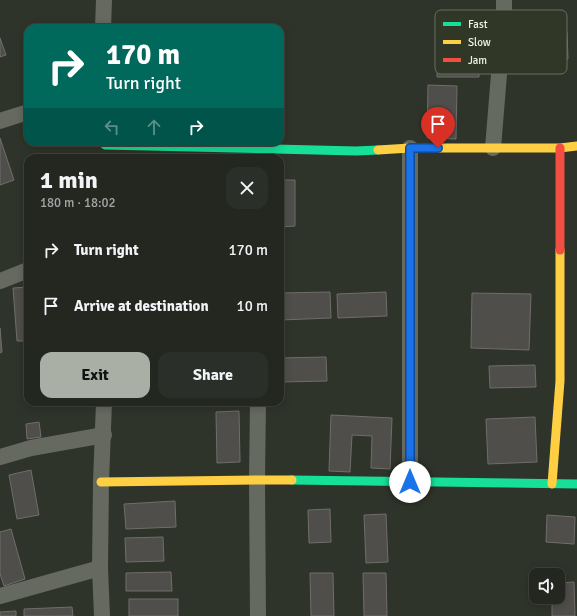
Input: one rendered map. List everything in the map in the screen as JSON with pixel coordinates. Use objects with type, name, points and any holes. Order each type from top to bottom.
[{"type":"street","points":[[104,0],[104,24]]},
{"type":"street","points":[[492,148],[499,74]]},
{"type":"street","points":[[0,121],[24,113]]},
{"type":"street","points":[[105,148],[260,153],[410,148],[560,148],[577,146]]},
{"type":"street","points":[[410,148],[410,482]]},
{"type":"street","points":[[552,484],[560,381],[560,148]]},
{"type":"street","points":[[0,281],[24,272]]},
{"type":"street","points":[[102,616],[100,568],[104,406]]},
{"type":"street","points":[[258,406],[258,616]]},
{"type":"street","points":[[0,457],[30,448],[104,435]]},
{"type":"street","points":[[101,482],[257,480],[577,484]]},
{"type":"street","points":[[0,596],[100,568]]},
{"type":"building","points":[[567,32],[568,59],[567,59]]},
{"type":"building","points":[[0,38],[6,55],[0,57]]},
{"type":"building","points":[[437,74],[479,74],[479,77],[437,77]]},
{"type":"building","points":[[428,85],[457,86],[456,139],[427,138]]},
{"type":"building","points":[[0,138],[14,180],[0,185]]},
{"type":"building","points":[[284,180],[295,180],[295,226],[284,227]]},
{"type":"building","points":[[24,287],[24,341],[17,341],[13,288]]},
{"type":"building","points":[[330,292],[331,318],[284,320],[284,293]]},
{"type":"building","points":[[386,292],[387,316],[338,318],[337,294]]},
{"type":"building","points":[[472,293],[531,294],[529,350],[471,348]]},
{"type":"building","points":[[0,328],[2,352],[0,353]]},
{"type":"building","points":[[326,357],[327,381],[284,382],[284,358]]},
{"type":"building","points":[[535,365],[536,387],[490,388],[489,366]]},
{"type":"building","points":[[239,411],[240,462],[217,463],[216,412]]},
{"type":"building","points":[[331,415],[392,418],[390,469],[371,468],[372,436],[352,435],[350,472],[329,471]]},
{"type":"building","points":[[535,417],[537,462],[488,464],[486,419]]},
{"type":"building","points":[[39,422],[41,437],[27,439],[26,424]]},
{"type":"building","points":[[31,470],[39,515],[17,519],[9,475]]},
{"type":"building","points":[[175,501],[176,527],[126,529],[124,504]]},
{"type":"building","points":[[330,509],[331,542],[309,543],[308,510]]},
{"type":"building","points":[[386,514],[388,562],[366,563],[364,515]]},
{"type":"building","points":[[547,515],[575,517],[574,544],[546,542]]},
{"type":"building","points":[[11,529],[25,579],[4,586],[0,574],[0,532]]},
{"type":"building","points":[[163,537],[164,561],[126,562],[125,538]]},
{"type":"building","points":[[171,572],[172,591],[126,591],[126,573]]},
{"type":"building","points":[[310,573],[333,573],[334,616],[311,616]]},
{"type":"building","points":[[363,573],[386,573],[387,616],[364,616]]},
{"type":"building","points":[[574,582],[575,616],[552,616],[552,604],[565,604],[565,583]]},
{"type":"building","points":[[129,599],[178,599],[178,616],[129,616]]},
{"type":"building","points":[[72,607],[73,616],[24,616],[24,609]]},
{"type":"building","points":[[16,611],[16,616],[0,616],[0,612]]},
{"type":"traffic: fast","points":[[147,146],[356,151],[378,150]]},
{"type":"traffic: fast","points":[[292,480],[577,484]]},
{"type":"traffic: slow","points":[[378,150],[410,148],[560,148],[577,146]]},
{"type":"traffic: slow","points":[[552,484],[560,381],[560,250]]},
{"type":"traffic: slow","points":[[101,482],[292,480]]},
{"type":"traffic: jam","points":[[560,148],[560,250]]},
{"type":"route","points":[[410,482],[410,148],[438,148]]}]
